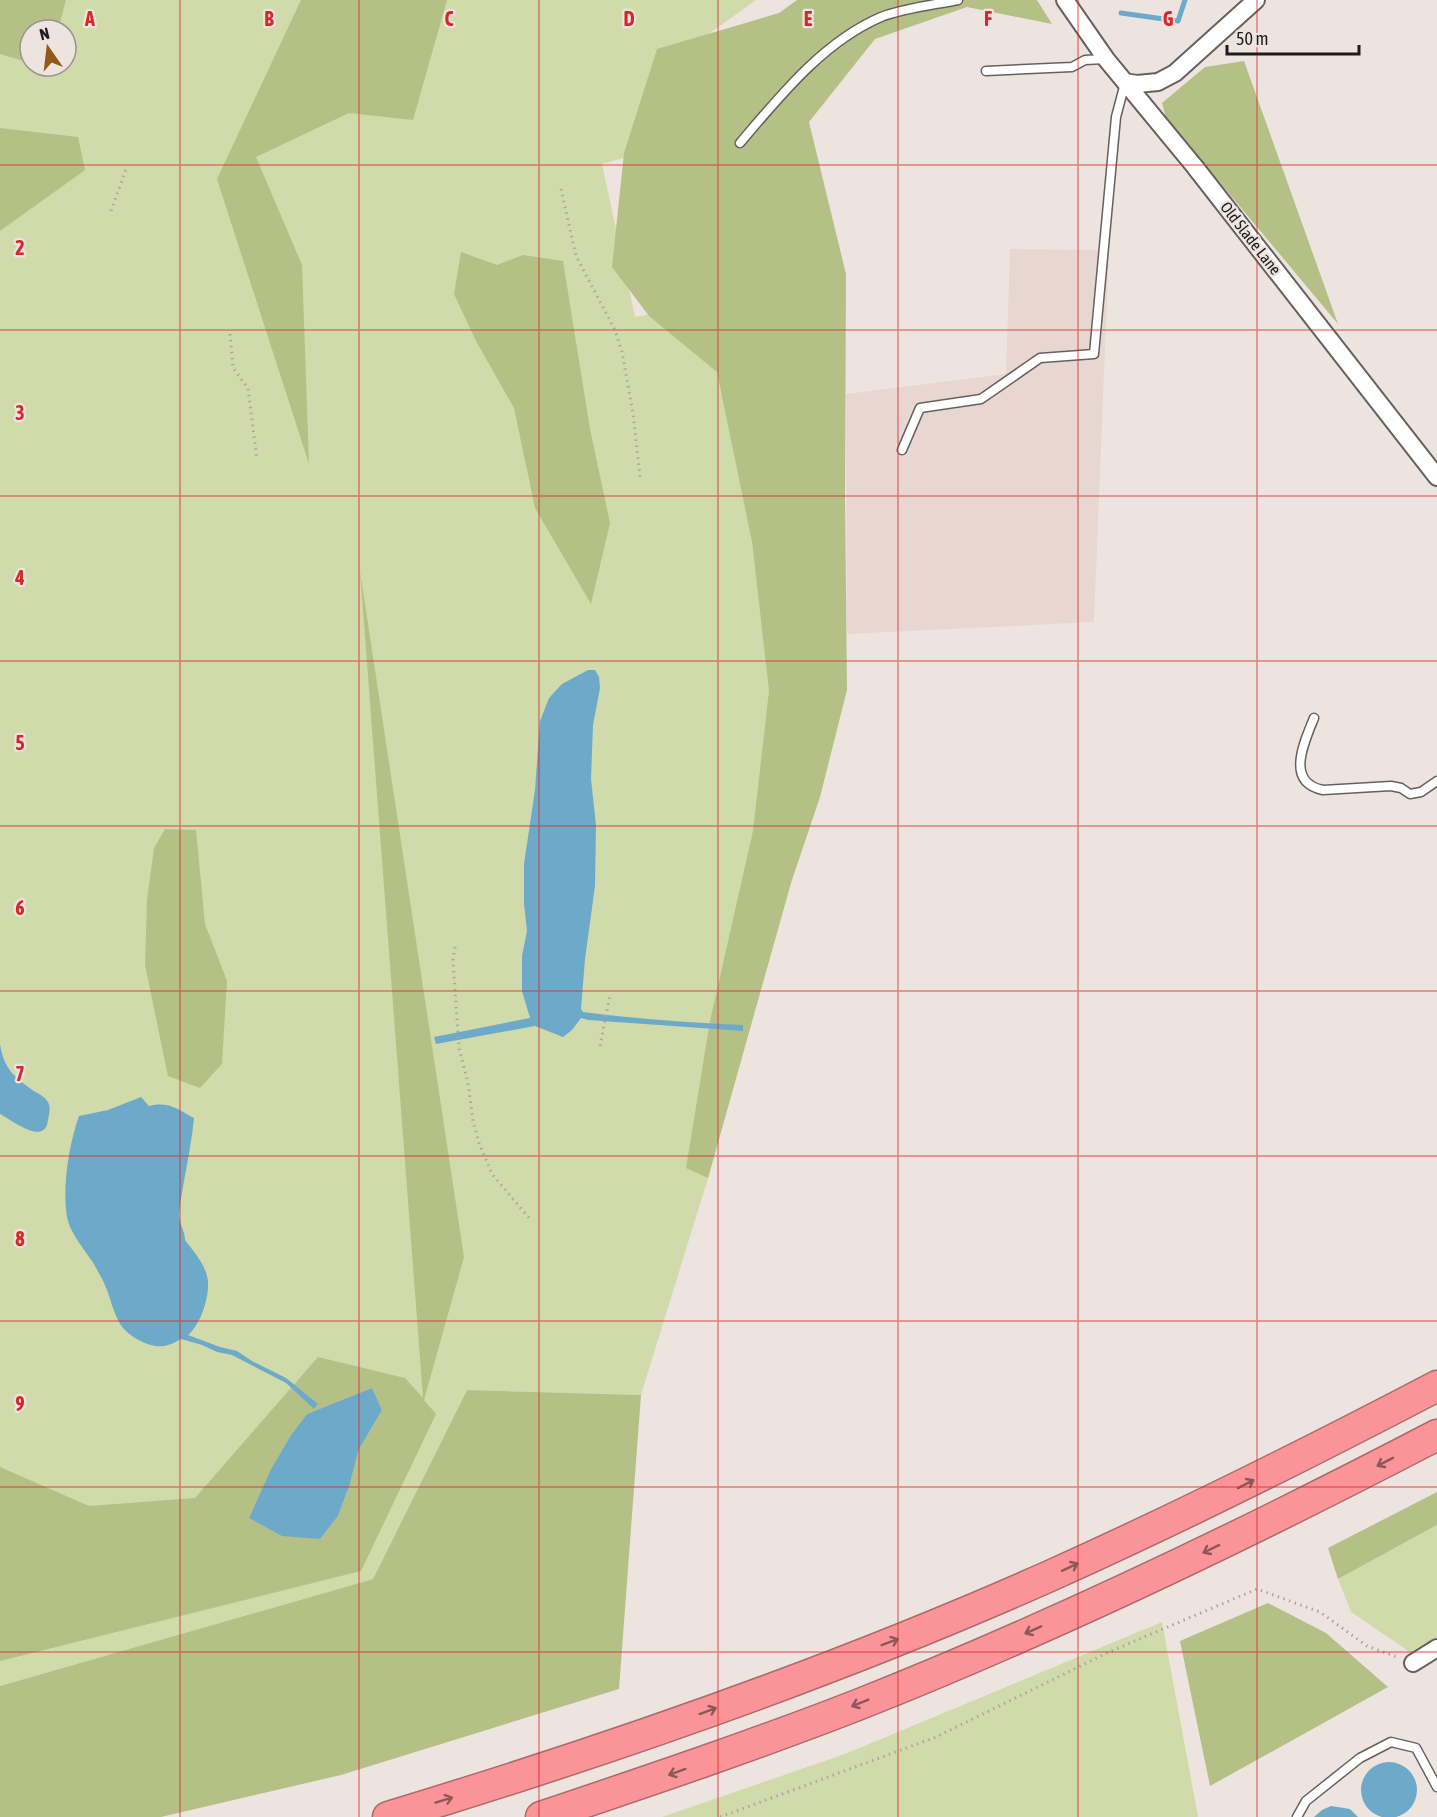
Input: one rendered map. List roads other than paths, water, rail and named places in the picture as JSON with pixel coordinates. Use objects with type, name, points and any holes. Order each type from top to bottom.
[{"type":"highway","points":[[388,1817],[516,1778],[653,1731],[920,1631],[1052,1575],[1215,1499],[1437,1386]]},
{"type":"highway","points":[[541,1817],[766,1739],[972,1657],[1144,1581],[1437,1435]]},
{"type":"street","name":"Old Slade Lane","points":[[1065,0],[1106,60],[1202,176],[1437,477]]},
{"type":"street","points":[[1125,82],[1137,84],[1158,82],[1174,73],[1256,0]]},
{"type":"street","points":[[1413,1663],[1437,1648]]},
{"type":"lane","points":[[740,143],[776,101],[828,49],[860,28],[882,17],[958,0]]},
{"type":"lane","points":[[986,71],[1072,67],[1084,60],[1106,60]]},
{"type":"lane","points":[[902,450],[920,408],[981,399],[1040,358],[1094,354],[1116,117],[1125,82]]},
{"type":"lane","points":[[1314,718],[1300,759],[1304,780],[1313,788],[1323,790],[1391,786],[1410,794],[1421,792],[1437,781]]},
{"type":"lane","points":[[1297,1817],[1306,1801],[1360,1758],[1391,1742],[1416,1748],[1437,1787]]},
{"type":"water","points":[[588,670],[595,670],[599,677],[600,688],[593,725],[591,779],[596,825],[595,886],[581,1009],[583,1012],[623,1017],[743,1025],[743,1031],[581,1018],[563,1037],[535,1026],[436,1044],[434,1037],[530,1018],[522,991],[522,956],[527,931],[524,864],[535,790],[540,721],[549,698],[562,684]]},
{"type":"water","points":[[0,1044],[4,1060],[11,1072],[48,1102],[50,1109],[48,1120],[46,1128],[41,1131],[35,1132],[27,1129],[0,1114]]},
{"type":"water","points":[[141,1097],[149,1106],[168,1105],[194,1118],[179,1216],[185,1240],[205,1270],[208,1289],[200,1318],[188,1335],[237,1351],[286,1378],[318,1404],[314,1409],[286,1383],[232,1355],[181,1339],[170,1345],[154,1346],[132,1336],[121,1326],[104,1282],[68,1223],[66,1179],[69,1152],[79,1116],[108,1110]]},
{"type":"water","points":[[372,1388],[382,1410],[358,1451],[350,1484],[338,1516],[320,1539],[282,1536],[249,1518],[271,1469],[291,1435],[307,1414]]},
{"type":"water","points":[[1389,1762],[1400,1764],[1409,1770],[1415,1779],[1417,1790],[1415,1801],[1409,1810],[1400,1816],[1389,1818],[1378,1816],[1369,1810],[1363,1801],[1361,1790],[1363,1779],[1369,1770],[1378,1764]]},
{"type":"water","points":[[1331,1806],[1350,1809],[1358,1817],[1314,1817]]},
{"type":"waterway","points":[[1121,13],[1178,21],[1185,0]]}]
